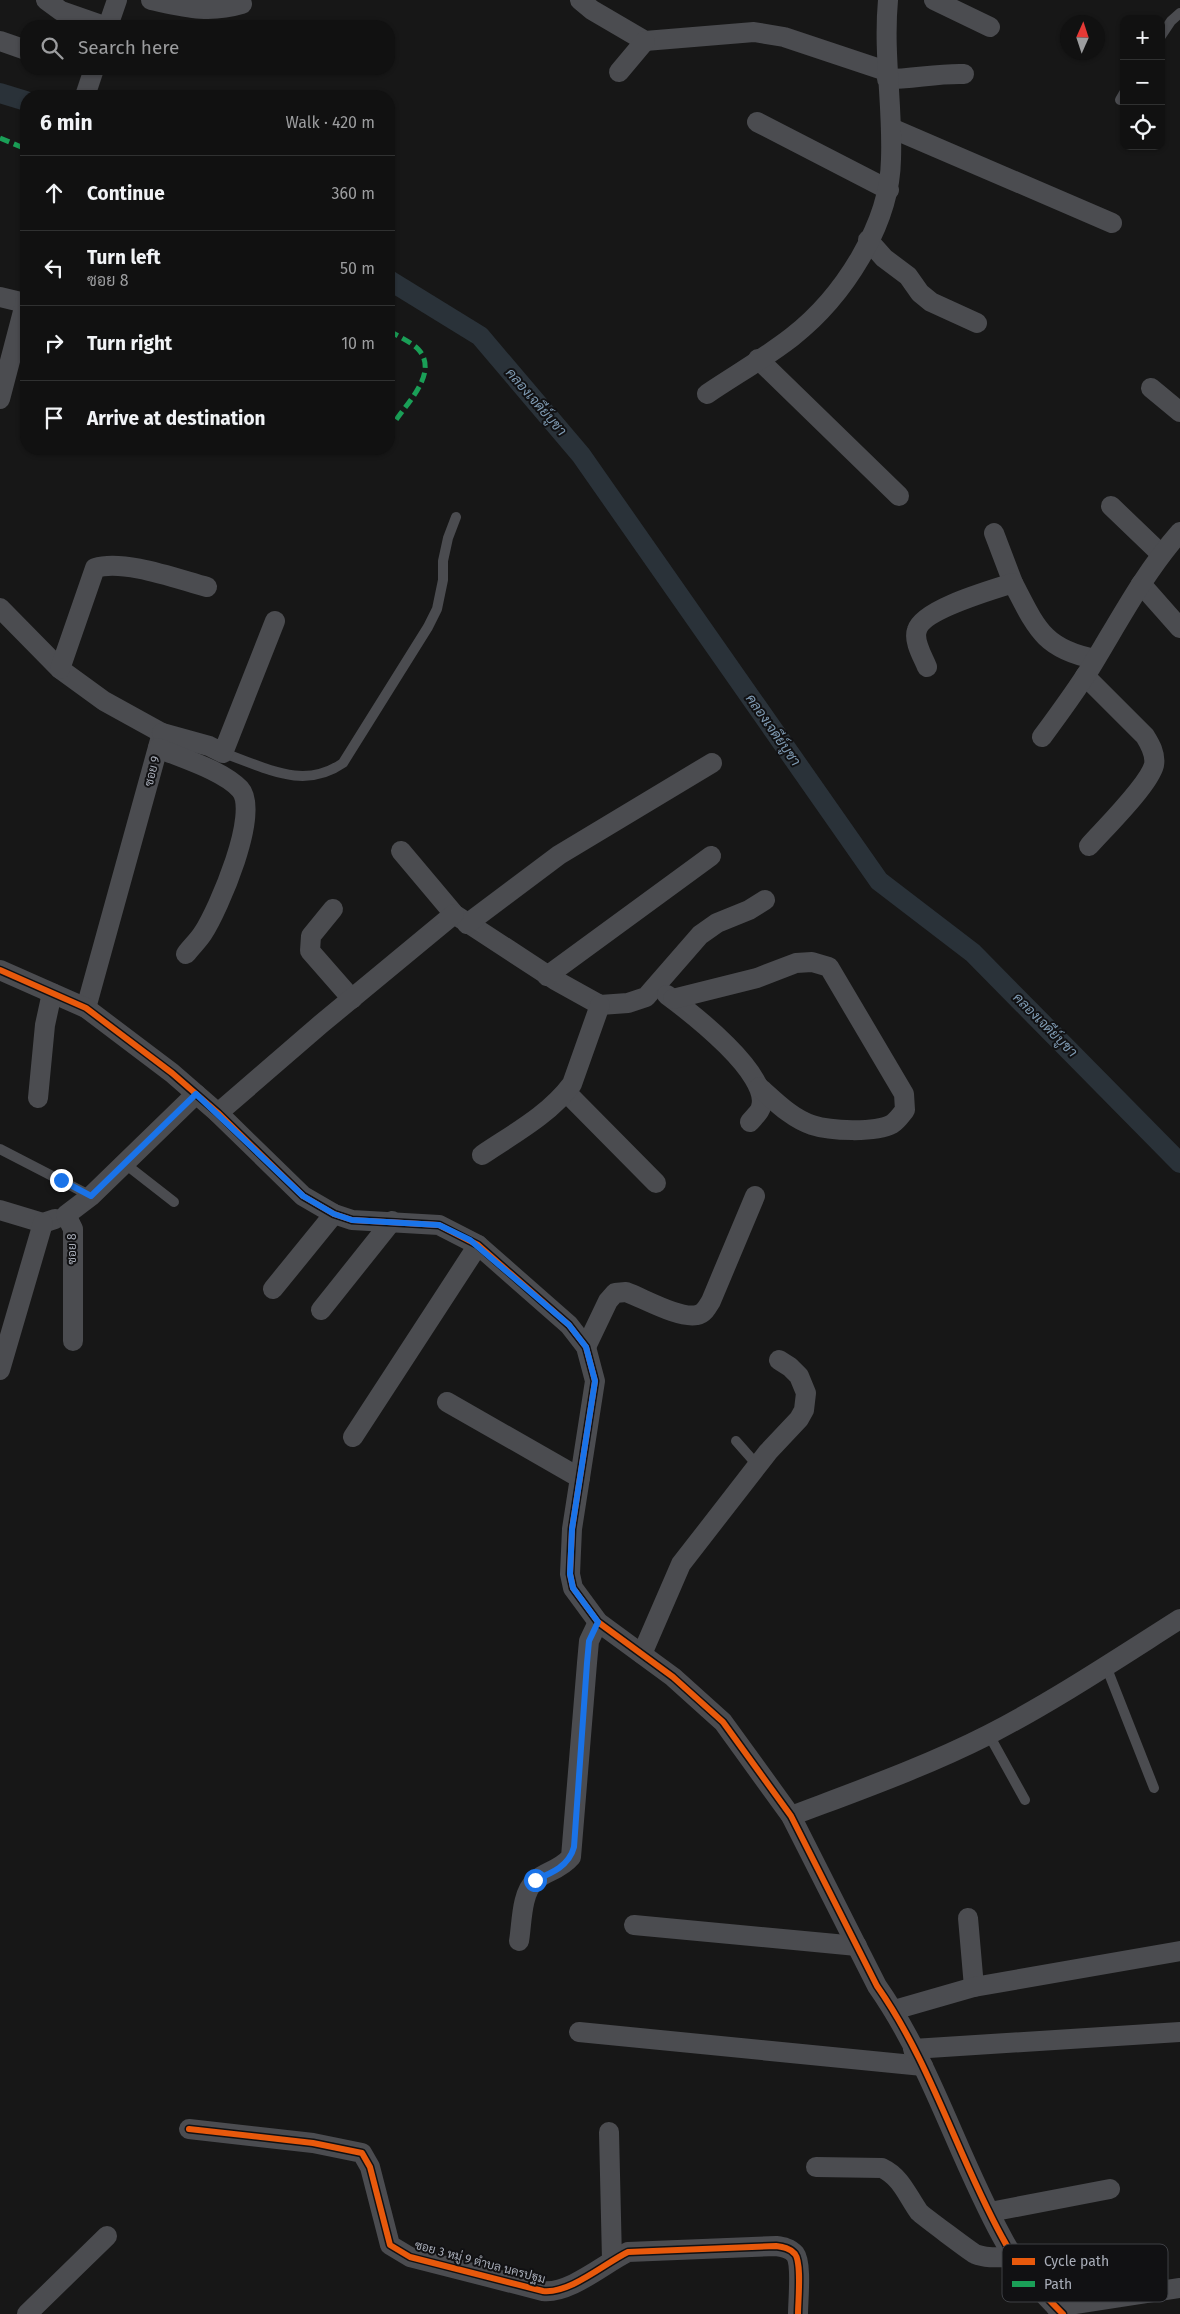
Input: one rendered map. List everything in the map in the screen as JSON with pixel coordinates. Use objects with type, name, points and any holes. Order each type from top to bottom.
[{"type":"street","points":[[46,0],[61,11],[87,20]]},
{"type":"street","points":[[110,20],[117,0]]},
{"type":"street","points":[[150,0],[210,10],[222,10],[242,4]]},
{"type":"street","points":[[580,0],[592,10],[645,41],[754,32],[784,37],[887,75],[911,79],[942,73],[964,74]]},
{"type":"street","points":[[707,394],[792,336],[832,298],[857,262],[879,220],[889,190],[891,128],[887,75],[886,25],[888,0]]},
{"type":"street","points":[[934,0],[990,26]]},
{"type":"street","points":[[0,41],[20,48]]},
{"type":"street","points":[[619,72],[645,41]]},
{"type":"street","points":[[86,90],[92,75]]},
{"type":"street","points":[[757,122],[889,190]]},
{"type":"street","points":[[891,128],[1112,224]]},
{"type":"street","points":[[868,240],[884,258],[908,276],[920,293],[931,302],[977,323]]},
{"type":"street","points":[[0,298],[20,301]]},
{"type":"street","points":[[0,399],[17,350],[20,334]]},
{"type":"street","points":[[758,359],[899,496]]},
{"type":"street","points":[[1151,388],[1180,412]]},
{"type":"street","points":[[1111,506],[1161,554]]},
{"type":"street","points":[[1042,737],[1090,667],[1161,554],[1180,532]]},
{"type":"street","points":[[994,533],[1013,583],[1030,616],[1053,645],[1068,652],[1090,667],[1145,736],[1152,748],[1154,764],[1146,781],[1089,846]]},
{"type":"street","points":[[60,670],[95,568],[103,565],[128,567],[207,587]]},
{"type":"street","points":[[927,667],[916,636],[917,629],[922,621],[930,615],[1013,583]]},
{"type":"street","points":[[1141,584],[1180,628]]},
{"type":"street","points":[[0,608],[60,670],[160,740],[223,777],[241,790],[245,804],[241,844],[230,876],[202,934],[186,954]]},
{"type":"street","points":[[160,740],[210,746],[223,753],[275,621]]},
{"type":"street","name":"ซอย 9","points":[[86,1008],[160,740]]},
{"type":"street","points":[[218,1114],[352,999],[461,919],[559,855],[712,763]]},
{"type":"street","points":[[401,851],[461,919],[547,976],[600,1004],[628,1003],[646,997],[700,935],[717,923],[749,910],[765,900]]},
{"type":"street","points":[[547,976],[711,856]]},
{"type":"street","points":[[333,909],[311,936],[310,951],[352,999]]},
{"type":"street","points":[[655,986],[721,1038],[740,1060],[759,1087],[787,1112],[812,1125],[850,1130],[884,1127],[894,1123],[905,1110],[904,1094],[829,967],[812,962],[796,963],[757,978],[673,999]]},
{"type":"street","points":[[0,970],[86,1008],[172,1073],[218,1114],[303,1196],[334,1214],[352,1220],[439,1225],[478,1245],[569,1325],[586,1347],[595,1381],[572,1529],[570,1574],[573,1588],[598,1622],[673,1677],[723,1722],[791,1816],[856,1946],[878,1986],[894,2010],[912,2049],[923,2066],[990,2212],[1007,2244]]},
{"type":"street","points":[[38,1098],[44,1025],[52,993]]},
{"type":"street","points":[[482,1155],[551,1108],[566,1092],[572,1084],[600,1004]]},
{"type":"street","points":[[750,1122],[761,1108],[762,1097],[759,1087]]},
{"type":"street","points":[[566,1092],[656,1183]]},
{"type":"street","points":[[0,1210],[43,1223],[66,1215],[91,1196],[196,1094]]},
{"type":"street","points":[[586,1347],[608,1301],[618,1292],[626,1292],[641,1297],[686,1315],[699,1315],[711,1301],[755,1196]]},
{"type":"street","points":[[273,1289],[334,1214]]},
{"type":"street","name":"ซอย 8","points":[[66,1215],[72,1229],[73,1341]]},
{"type":"street","points":[[321,1310],[392,1221]]},
{"type":"street","points":[[0,1370],[43,1223]]},
{"type":"street","points":[[353,1437],[478,1245]]},
{"type":"street","points":[[642,1654],[681,1564],[758,1466],[799,1419],[804,1410],[806,1393],[804,1385],[790,1366],[779,1360]]},
{"type":"street","points":[[447,1402],[580,1478]]},
{"type":"street","points":[[791,1816],[908,1771],[989,1735],[1106,1666],[1180,1619]]},
{"type":"street","points":[[519,1941],[526,1898],[530,1888],[535,1880],[564,1865],[573,1852],[589,1641],[598,1622]]},
{"type":"street","points":[[968,1918],[974,1987]]},
{"type":"street","points":[[634,1925],[856,1946]]},
{"type":"street","points":[[894,2010],[974,1987],[1180,1951]]},
{"type":"street","points":[[579,2032],[923,2066]]},
{"type":"street","points":[[912,2049],[1180,2032]]},
{"type":"street","name":"ซอย 3 หมู่ 9 ตำบล นครปฐม","points":[[189,2129],[314,2143],[362,2153],[370,2167],[390,2245],[410,2257],[548,2291],[594,2275],[612,2260],[628,2252],[776,2246],[788,2248],[794,2252],[798,2266],[798,2314]]},
{"type":"street","points":[[609,2132],[612,2260]]},
{"type":"street","points":[[816,2167],[882,2168],[891,2173],[901,2183],[922,2214],[975,2254],[990,2258],[1002,2258]]},
{"type":"street","points":[[990,2212],[1110,2189]]},
{"type":"street","points":[[27,2314],[107,2236]]},
{"type":"street","points":[[1059,2311],[1106,2302]]},
{"type":"lane","points":[[1165,30],[1180,13]]},
{"type":"lane","points":[[223,753],[281,773],[308,778],[329,773],[343,763],[428,627],[437,609],[443,580],[446,546],[456,517]]},
{"type":"lane","points":[[0,1150],[91,1196]]},
{"type":"lane","points":[[124,1163],[174,1202]]},
{"type":"lane","points":[[736,1441],[758,1466]]},
{"type":"lane","points":[[1106,1666],[1154,1788]]},
{"type":"lane","points":[[989,1735],[1025,1800]]},
{"type":"waterway","name":"คลองเจดีย์บูชา","points":[[0,93],[20,99]]},
{"type":"waterway","name":"คลองเจดีย์บูชา","points":[[395,284],[480,336],[581,455],[879,881],[973,953],[1180,1163]]},
{"type":"marked path","points":[[0,138],[20,146]]},
{"type":"marked path","points":[[395,334],[418,349],[424,358],[425,367],[420,386],[396,420]]},
{"type":"cycle path","points":[[0,970],[86,1008],[172,1073],[218,1113],[303,1196],[334,1214],[352,1220],[439,1225],[478,1245],[569,1325],[586,1347],[595,1381],[572,1529],[570,1574],[573,1588],[598,1622],[673,1677],[723,1722],[791,1816],[877,1986],[913,2046],[986,2206],[1006,2244]]},
{"type":"cycle path","points":[[189,2129],[313,2143],[362,2153],[370,2167],[390,2245],[410,2257],[543,2291],[553,2291],[576,2283],[628,2252],[776,2246],[786,2248],[791,2250],[797,2259],[799,2282],[798,2314]]},
{"type":"cycle path","points":[[1052,2302],[1063,2314]]},
{"type":"route","points":[[61,1180],[91,1196],[196,1094],[303,1196],[334,1214],[352,1220],[439,1225],[470,1240],[569,1325],[586,1347],[595,1381],[572,1529],[570,1574],[573,1588],[598,1622],[589,1641],[574,1847],[571,1857],[564,1865],[550,1874],[535,1880]]}]
